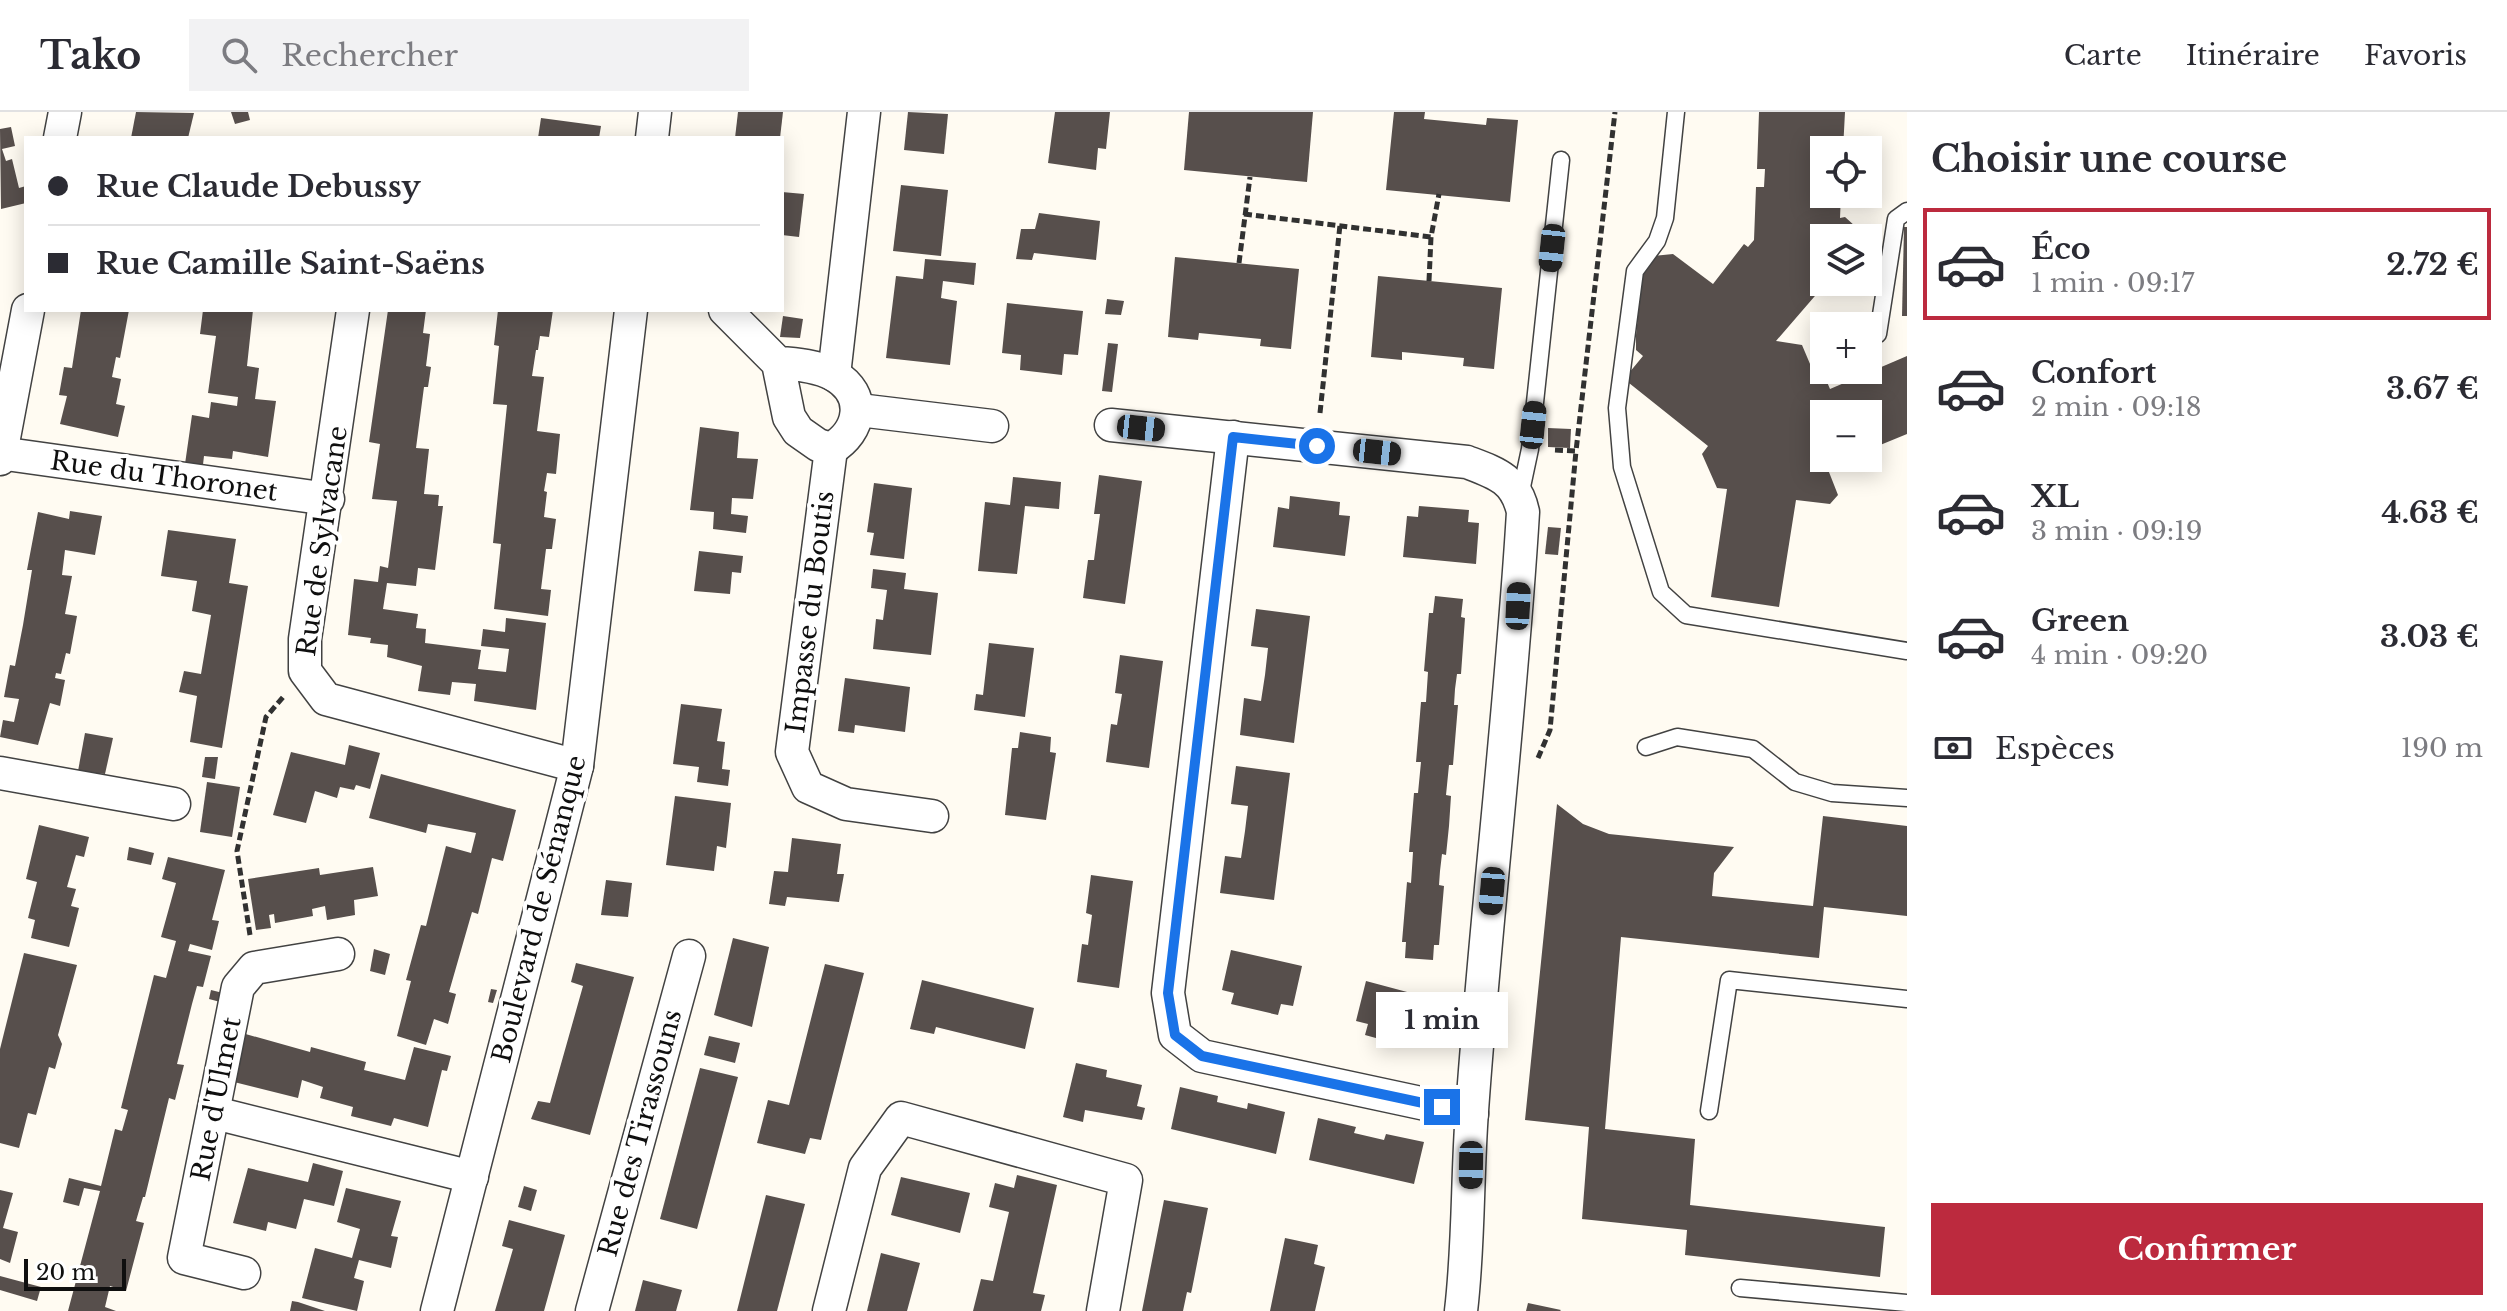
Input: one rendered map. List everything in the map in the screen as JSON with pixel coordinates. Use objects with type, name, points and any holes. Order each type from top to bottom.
[{"type":"street","points":[[60,136],[65,112]]},
{"type":"street","points":[[652,136],[655,112]]},
{"type":"street","points":[[834,375],[864,112]]},
{"type":"street","points":[[0,455],[28,312]]},
{"type":"street","name":"Rue de Sylvacane","points":[[353,312],[328,499],[305,639],[305,671],[326,699],[577,766]]},
{"type":"street","name":"Boulevard de Sénanque","points":[[437,1311],[577,766],[631,312]]},
{"type":"street","points":[[727,312],[778,363],[789,417],[798,431],[818,445],[831,449],[845,441],[856,425],[859,410],[851,392],[834,375],[799,364],[778,363]]},
{"type":"street","points":[[859,410],[992,426]]},
{"type":"street","points":[[1111,425],[1467,462],[1507,478],[1520,497],[1523,512],[1518,606],[1472,1114],[1469,1242],[1461,1311]]},
{"type":"street","points":[[1233,437],[1168,993],[1175,1035],[1202,1056],[1472,1114]]},
{"type":"street","name":"Impasse du Boutis","points":[[831,449],[792,752],[808,787],[821,793],[846,804],[932,816]]},
{"type":"street","name":"Rue du Thoronet","points":[[0,455],[328,499]]},
{"type":"street","points":[[0,773],[174,804]]},
{"type":"street","points":[[254,968],[338,954]]},
{"type":"street","name":"Rue des Tirassouns","points":[[592,1311],[689,956]]},
{"type":"street","name":"Rue d'Ulmet","points":[[244,1273],[184,1258],[238,987],[254,968]]},
{"type":"street","points":[[215,1113],[472,1177]]},
{"type":"street","points":[[829,1311],[865,1168],[901,1118],[1126,1180],[1103,1311]]},
{"type":"lane","points":[[1676,112],[1665,218],[1657,241],[1635,271],[1617,408],[1622,467],[1661,592],[1686,615],[1907,651]]},
{"type":"lane","points":[[1520,497],[1530,449],[1561,160]]},
{"type":"lane","points":[[1881,312],[1896,219],[1907,211]]},
{"type":"lane","points":[[1646,747],[1677,737],[1753,749],[1795,782],[1832,793],[1907,798]]},
{"type":"lane","points":[[1709,1111],[1729,980],[1907,999]]},
{"type":"lane","points":[[1740,1288],[1907,1303]]},
{"type":"path","points":[[1530,449],[1576,451],[1615,112]]},
{"type":"path","points":[[1239,263],[1250,177]]},
{"type":"path","points":[[1429,281],[1431,237],[1439,194]]},
{"type":"path","points":[[1244,214],[1431,237]]},
{"type":"path","points":[[1317,446],[1340,225]]},
{"type":"path","points":[[254,968],[237,851],[266,717],[305,671]]},
{"type":"building","points":[[136,112],[194,113],[188,136],[131,136]]},
{"type":"building","points":[[231,112],[248,112],[250,120],[235,124]]},
{"type":"building","points":[[738,112],[783,112],[780,136],[735,136]]},
{"type":"building","points":[[908,112],[948,114],[944,154],[904,150]]},
{"type":"building","points":[[1055,112],[1110,112],[1106,149],[1098,148],[1096,170],[1048,163]]},
{"type":"building","points":[[1189,112],[1313,112],[1307,182],[1184,170]]},
{"type":"building","points":[[1394,112],[1425,112],[1424,119],[1486,125],[1487,118],[1518,120],[1510,202],[1386,190]]},
{"type":"building","points":[[1759,112],[1845,112],[1844,136],[1810,136],[1810,208],[1840,208],[1840,218],[1845,217],[1853,224],[1810,224],[1810,296],[1815,296],[1776,341],[1802,345],[1810,364],[1810,384],[1828,384],[1830,389],[1842,384],[1882,384],[1882,367],[1907,356],[1907,434],[1882,444],[1882,400],[1810,400],[1810,472],[1829,472],[1838,495],[1830,504],[1796,500],[1779,607],[1711,597],[1727,489],[1717,488],[1702,454],[1708,446],[1624,379],[1643,356],[1636,350],[1636,335],[1643,268],[1653,256],[1673,254],[1713,284],[1744,244],[1748,247],[1754,240],[1756,187],[1764,187],[1765,169],[1757,169]]},
{"type":"building","points":[[541,118],[601,126],[599,136],[538,136]]},
{"type":"building","points":[[11,127],[15,146],[2,149],[6,161],[12,159],[19,188],[24,187],[24,203],[1,209],[0,129]]},
{"type":"building","points":[[901,185],[948,190],[941,256],[893,251]]},
{"type":"building","points":[[784,192],[804,194],[799,237],[784,235]]},
{"type":"building","points":[[1039,213],[1100,221],[1096,260],[1034,253],[1032,260],[1016,259],[1021,229],[1035,229]]},
{"type":"building","points":[[1904,227],[1907,227],[1907,316],[1902,316]]},
{"type":"building","points":[[1175,257],[1299,269],[1291,349],[1260,346],[1261,339],[1199,333],[1198,340],[1168,337]]},
{"type":"building","points":[[925,259],[976,263],[974,285],[943,281],[941,298],[957,301],[950,365],[886,358],[896,276],[923,279]]},
{"type":"building","points":[[1378,276],[1502,288],[1494,369],[1463,366],[1464,358],[1402,352],[1402,360],[1371,357]]},
{"type":"building","points":[[1107,299],[1124,301],[1121,315],[1105,314]]},
{"type":"building","points":[[1007,303],[1083,311],[1078,355],[1064,354],[1062,375],[1020,370],[1021,355],[1002,353]]},
{"type":"building","points":[[81,312],[129,312],[120,358],[116,357],[112,377],[121,379],[116,404],[125,406],[118,437],[60,424],[67,396],[59,395],[64,367],[72,368]]},
{"type":"building","points":[[203,312],[253,312],[247,366],[259,368],[255,399],[276,401],[268,457],[233,451],[232,459],[204,456],[202,473],[184,471],[192,415],[209,418],[211,402],[237,406],[238,397],[208,393],[216,336],[200,334]]},
{"type":"building","points":[[388,312],[426,312],[423,333],[430,334],[426,366],[431,367],[428,387],[424,387],[416,448],[429,449],[424,494],[439,495],[438,506],[443,506],[435,570],[418,568],[416,586],[387,583],[383,609],[418,614],[416,628],[426,629],[425,643],[481,650],[478,669],[506,672],[509,649],[481,646],[483,629],[505,632],[506,618],[546,623],[536,710],[474,701],[476,684],[452,682],[450,695],[418,691],[422,666],[387,657],[388,645],[370,643],[371,638],[348,635],[354,579],[378,582],[380,566],[388,568],[397,501],[372,499],[380,444],[369,442]]},
{"type":"building","points":[[498,312],[553,312],[549,337],[540,336],[532,376],[544,377],[537,431],[560,434],[556,474],[547,473],[544,491],[547,492],[544,517],[556,519],[552,549],[546,549],[541,589],[551,590],[548,616],[494,609],[501,544],[493,543],[507,405],[493,404],[499,346],[494,345]]},
{"type":"building","points":[[783,316],[803,319],[800,338],[780,337]]},
{"type":"building","points":[[1108,343],[1118,344],[1112,392],[1102,391]]},
{"type":"building","points":[[700,427],[739,432],[737,458],[758,459],[753,499],[732,498],[731,514],[748,516],[746,533],[713,529],[714,512],[690,510]]},
{"type":"building","points":[[1548,428],[1571,429],[1570,448],[1548,447]]},
{"type":"building","points":[[1099,475],[1142,481],[1125,604],[1083,598],[1088,560],[1094,560],[1100,514],[1094,514]]},
{"type":"building","points":[[1013,477],[1061,482],[1059,509],[1025,506],[1017,574],[978,571],[985,502],[1010,505]]},
{"type":"building","points":[[874,483],[912,488],[904,559],[870,555],[874,533],[867,532]]},
{"type":"building","points":[[1290,496],[1340,502],[1339,515],[1350,516],[1345,556],[1273,547],[1278,507],[1289,509]]},
{"type":"building","points":[[1419,506],[1469,510],[1468,522],[1479,523],[1476,564],[1403,557],[1407,516],[1418,517]]},
{"type":"building","points":[[70,511],[102,516],[95,555],[65,550],[62,575],[72,576],[65,614],[77,616],[70,654],[66,653],[61,674],[56,673],[55,678],[65,680],[60,706],[50,703],[38,745],[0,737],[3,720],[14,722],[19,699],[4,697],[10,665],[15,666],[23,625],[32,570],[27,570],[38,512],[69,519]]},
{"type":"building","points":[[1548,527],[1561,528],[1558,555],[1545,554]]},
{"type":"building","points":[[168,530],[236,539],[229,583],[248,586],[222,748],[190,742],[197,696],[179,692],[184,671],[201,674],[211,615],[192,611],[197,581],[161,576]]},
{"type":"building","points":[[699,551],[743,556],[741,573],[732,572],[730,594],[694,591]]},
{"type":"building","points":[[873,569],[906,573],[904,589],[938,593],[931,655],[873,649],[876,619],[883,620],[887,590],[871,588]]},
{"type":"building","points":[[1435,596],[1463,599],[1461,617],[1465,618],[1461,674],[1457,674],[1455,689],[1454,705],[1458,705],[1453,765],[1449,765],[1446,795],[1451,796],[1446,855],[1442,854],[1440,871],[1439,885],[1444,886],[1439,945],[1434,945],[1433,960],[1405,958],[1406,942],[1402,942],[1407,882],[1411,883],[1413,852],[1409,852],[1414,793],[1418,793],[1421,762],[1416,762],[1421,702],[1426,702],[1428,672],[1424,671],[1429,613],[1433,613]]},
{"type":"building","points":[[1256,609],[1310,616],[1294,743],[1240,735],[1244,698],[1261,701],[1265,675],[1268,648],[1251,646]]},
{"type":"building","points":[[989,643],[1034,648],[1025,717],[974,710],[976,694],[983,695]]},
{"type":"building","points":[[1120,655],[1163,661],[1149,768],[1106,762],[1111,724],[1117,725],[1122,694],[1115,693]]},
{"type":"building","points":[[845,678],[910,687],[905,732],[855,725],[854,733],[838,731]]},
{"type":"building","points":[[681,704],[722,709],[717,741],[725,742],[722,769],[730,770],[728,786],[697,782],[699,767],[673,764]]},
{"type":"building","points":[[1020,732],[1051,737],[1050,752],[1056,753],[1046,820],[1005,815],[1012,748],[1018,748]]},
{"type":"building","points":[[85,733],[113,738],[105,774],[78,771]]},
{"type":"building","points":[[349,745],[380,753],[370,789],[356,785],[354,790],[340,787],[337,798],[315,791],[306,823],[273,815],[291,752],[345,765]]},
{"type":"building","points":[[205,757],[218,757],[215,779],[202,777]]},
{"type":"building","points":[[1236,766],[1290,773],[1274,900],[1220,893],[1225,856],[1241,858],[1245,831],[1248,806],[1231,804]]},
{"type":"building","points":[[381,774],[516,810],[503,861],[492,858],[478,914],[472,912],[449,992],[456,994],[448,1024],[434,1019],[426,1045],[397,1036],[411,981],[406,980],[421,925],[426,926],[446,846],[471,853],[476,833],[428,824],[426,833],[369,818]]},
{"type":"building","points":[[207,782],[240,787],[232,837],[200,832]]},
{"type":"building","points":[[675,796],[731,803],[726,848],[717,846],[714,871],[666,865]]},
{"type":"building","points":[[1557,804],[1583,824],[1609,834],[1734,847],[1714,873],[1712,896],[1813,906],[1823,816],[1907,826],[1907,916],[1824,907],[1819,958],[1621,937],[1605,1129],[1695,1139],[1690,1205],[1885,1227],[1880,1277],[1685,1255],[1687,1230],[1582,1219],[1589,1127],[1525,1120]]},
{"type":"building","points":[[39,825],[89,837],[84,857],[76,855],[67,887],[76,889],[71,906],[79,908],[69,947],[31,938],[35,920],[28,918],[37,882],[26,879]]},
{"type":"building","points":[[792,838],[841,844],[837,874],[844,874],[839,902],[787,897],[785,906],[769,904],[774,871],[788,872]]},
{"type":"building","points":[[129,847],[154,853],[151,865],[127,860]]},
{"type":"building","points":[[168,857],[225,870],[212,920],[219,921],[212,950],[190,944],[188,951],[211,956],[203,987],[197,986],[177,1064],[184,1065],[175,1100],[169,1098],[145,1197],[136,1221],[144,1223],[126,1291],[110,1286],[105,1307],[116,1311],[68,1311],[100,1191],[84,1188],[79,1206],[63,1202],[69,1178],[101,1186],[115,1129],[122,1131],[128,1110],[121,1108],[154,975],[166,978],[176,941],[161,937],[176,883],[162,879]]},
{"type":"building","points":[[373,867],[378,896],[354,900],[355,915],[327,920],[325,906],[312,909],[313,916],[275,923],[274,914],[269,915],[271,928],[256,930],[248,879],[319,868],[320,875]]},
{"type":"building","points":[[1091,875],[1133,881],[1119,988],[1077,982],[1082,944],[1088,945],[1092,915],[1086,913]]},
{"type":"building","points":[[606,880],[632,883],[628,917],[601,915]]},
{"type":"building","points":[[733,938],[769,947],[752,1027],[714,1015]]},
{"type":"building","points":[[374,949],[390,954],[385,975],[370,971]]},
{"type":"building","points":[[1231,950],[1302,966],[1293,1006],[1281,1004],[1278,1015],[1231,1004],[1234,993],[1222,990]]},
{"type":"building","points":[[24,953],[77,965],[58,1035],[62,1044],[55,1069],[49,1067],[36,1115],[28,1113],[19,1148],[0,1143],[0,1049]]},
{"type":"building","points":[[576,963],[634,977],[590,1135],[531,1119],[538,1101],[550,1103],[583,986],[571,982]]},
{"type":"building","points":[[825,964],[864,973],[821,1140],[810,1138],[805,1154],[757,1143],[768,1100],[789,1105]]},
{"type":"building","points":[[922,980],[1034,1008],[1025,1049],[936,1027],[934,1034],[910,1029]]},
{"type":"building","points":[[1366,981],[1437,1000],[1427,1040],[1415,1036],[1412,1048],[1365,1035],[1368,1024],[1356,1021]]},
{"type":"building","points":[[491,989],[497,990],[493,1003],[488,1002]]},
{"type":"building","points":[[211,990],[227,994],[224,1003],[209,999]]},
{"type":"building","points":[[242,1033],[310,1052],[311,1047],[366,1062],[364,1070],[405,1080],[414,1047],[451,1056],[447,1071],[442,1070],[428,1127],[394,1118],[391,1126],[351,1116],[353,1107],[320,1098],[323,1087],[302,1080],[298,1098],[230,1081]]},
{"type":"building","points":[[709,1036],[740,1043],[735,1063],[704,1055]]},
{"type":"building","points":[[1076,1063],[1107,1070],[1106,1077],[1142,1085],[1137,1106],[1145,1108],[1142,1120],[1085,1110],[1083,1122],[1063,1117]]},
{"type":"building","points":[[700,1068],[738,1077],[697,1229],[660,1219]]},
{"type":"building","points":[[1180,1087],[1218,1096],[1217,1102],[1247,1109],[1248,1103],[1285,1112],[1276,1154],[1171,1129]]},
{"type":"building","points":[[1318,1118],[1356,1127],[1354,1133],[1384,1140],[1386,1134],[1424,1142],[1414,1184],[1309,1160]]},
{"type":"building","points":[[313,1163],[343,1171],[334,1206],[304,1199],[296,1229],[268,1222],[266,1231],[233,1223],[248,1168],[308,1182]]},
{"type":"building","points":[[1017,1175],[1057,1185],[1033,1293],[1045,1295],[1041,1311],[973,1311],[981,1279],[993,1281],[1009,1212],[989,1207],[995,1183],[1014,1188]]},
{"type":"building","points":[[901,1177],[970,1193],[960,1233],[891,1215]]},
{"type":"building","points":[[524,1186],[537,1190],[531,1211],[518,1207]]},
{"type":"building","points":[[346,1188],[401,1201],[391,1236],[398,1237],[391,1268],[359,1260],[354,1278],[364,1281],[357,1311],[302,1298],[315,1248],[352,1258],[360,1229],[337,1222]]},
{"type":"building","points":[[0,1190],[13,1193],[3,1228],[18,1232],[10,1263],[0,1259]]},
{"type":"building","points":[[766,1195],[805,1204],[777,1311],[737,1311]]},
{"type":"building","points":[[1164,1200],[1208,1208],[1192,1289],[1191,1293],[1187,1292],[1183,1311],[1142,1311]]},
{"type":"building","points":[[509,1220],[565,1235],[544,1311],[495,1311],[513,1249],[502,1246]]},
{"type":"building","points":[[1285,1238],[1318,1245],[1314,1264],[1325,1267],[1315,1311],[1270,1311]]},
{"type":"building","points":[[881,1253],[920,1263],[907,1311],[867,1311]]},
{"type":"building","points":[[0,1276],[41,1287],[37,1301],[0,1290]]},
{"type":"building","points":[[643,1280],[682,1290],[676,1311],[635,1311]]},
{"type":"building","points":[[292,1301],[298,1302],[325,1311],[290,1311]]},
{"type":"building","points":[[1528,1303],[1561,1310],[1526,1311]]},
{"type":"route","points":[[1317,446],[1233,437],[1168,993],[1175,1035],[1202,1056],[1442,1107]]}]
